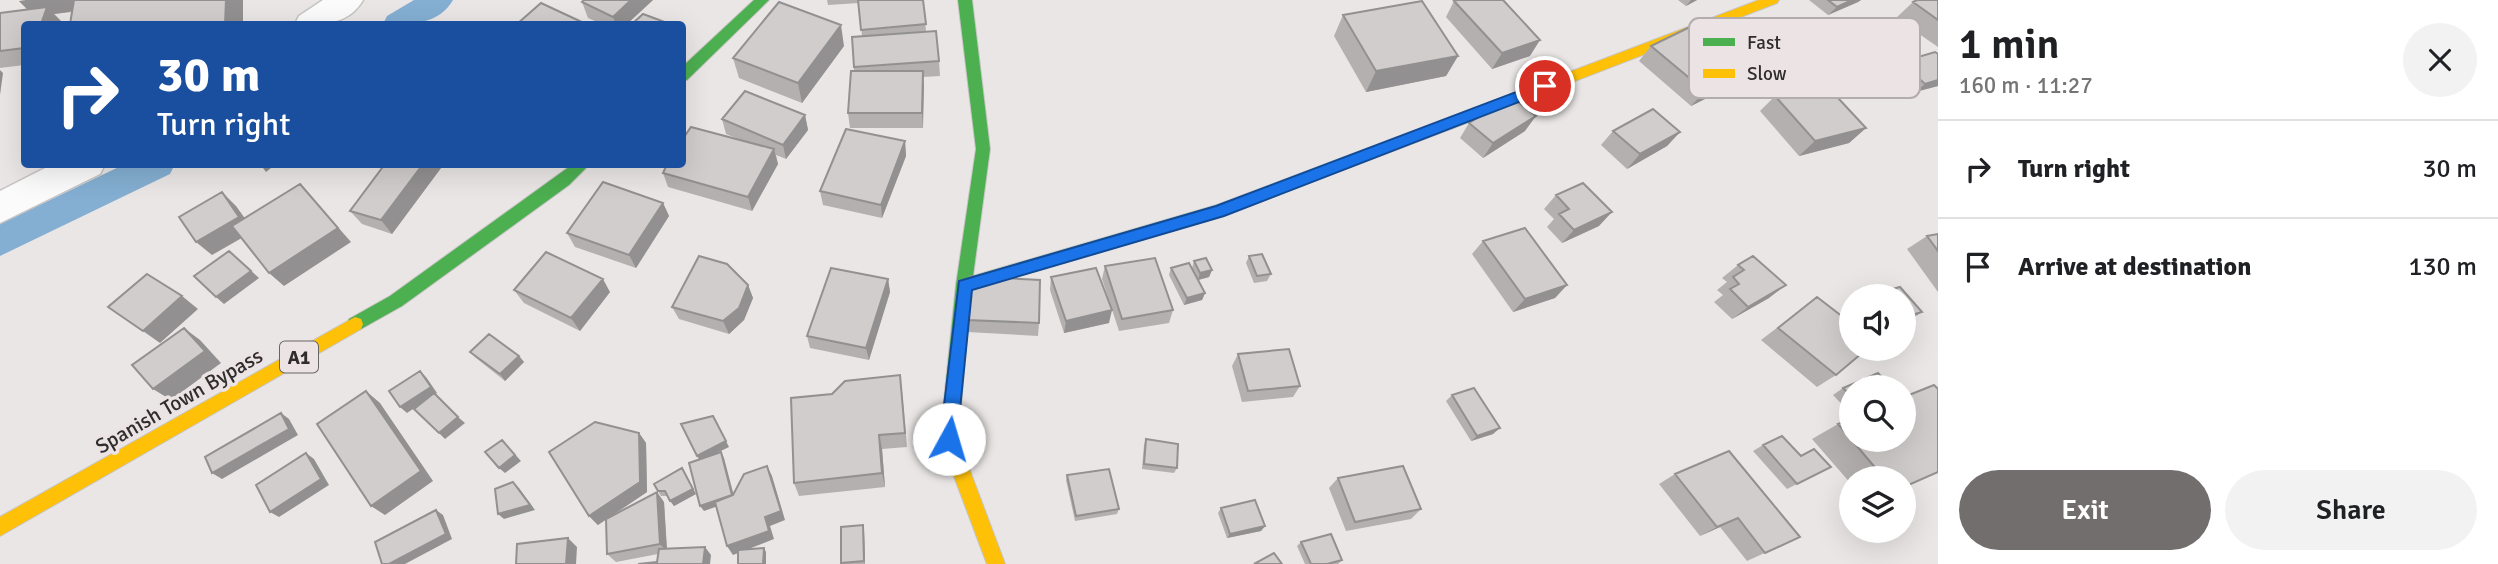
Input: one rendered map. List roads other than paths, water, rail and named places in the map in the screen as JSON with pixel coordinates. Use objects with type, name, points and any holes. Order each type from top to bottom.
[{"type":"street","points":[[316,21],[347,0]]},
{"type":"street","points":[[686,72],[762,0]]},
{"type":"street","points":[[965,0],[983,149],[964,285],[949,439],[994,563]]},
{"type":"street","points":[[1725,18],[1772,0]]},
{"type":"street","points":[[964,285],[1219,211],[1689,32]]},
{"type":"street","points":[[0,208],[79,168]]},
{"type":"street","name":"Spanish Town Bypass","points":[[0,527],[396,301],[565,181],[579,168]]},
{"type":"waterway","points":[[403,21],[438,0]]},
{"type":"waterway","points":[[0,241],[150,168]]}]
